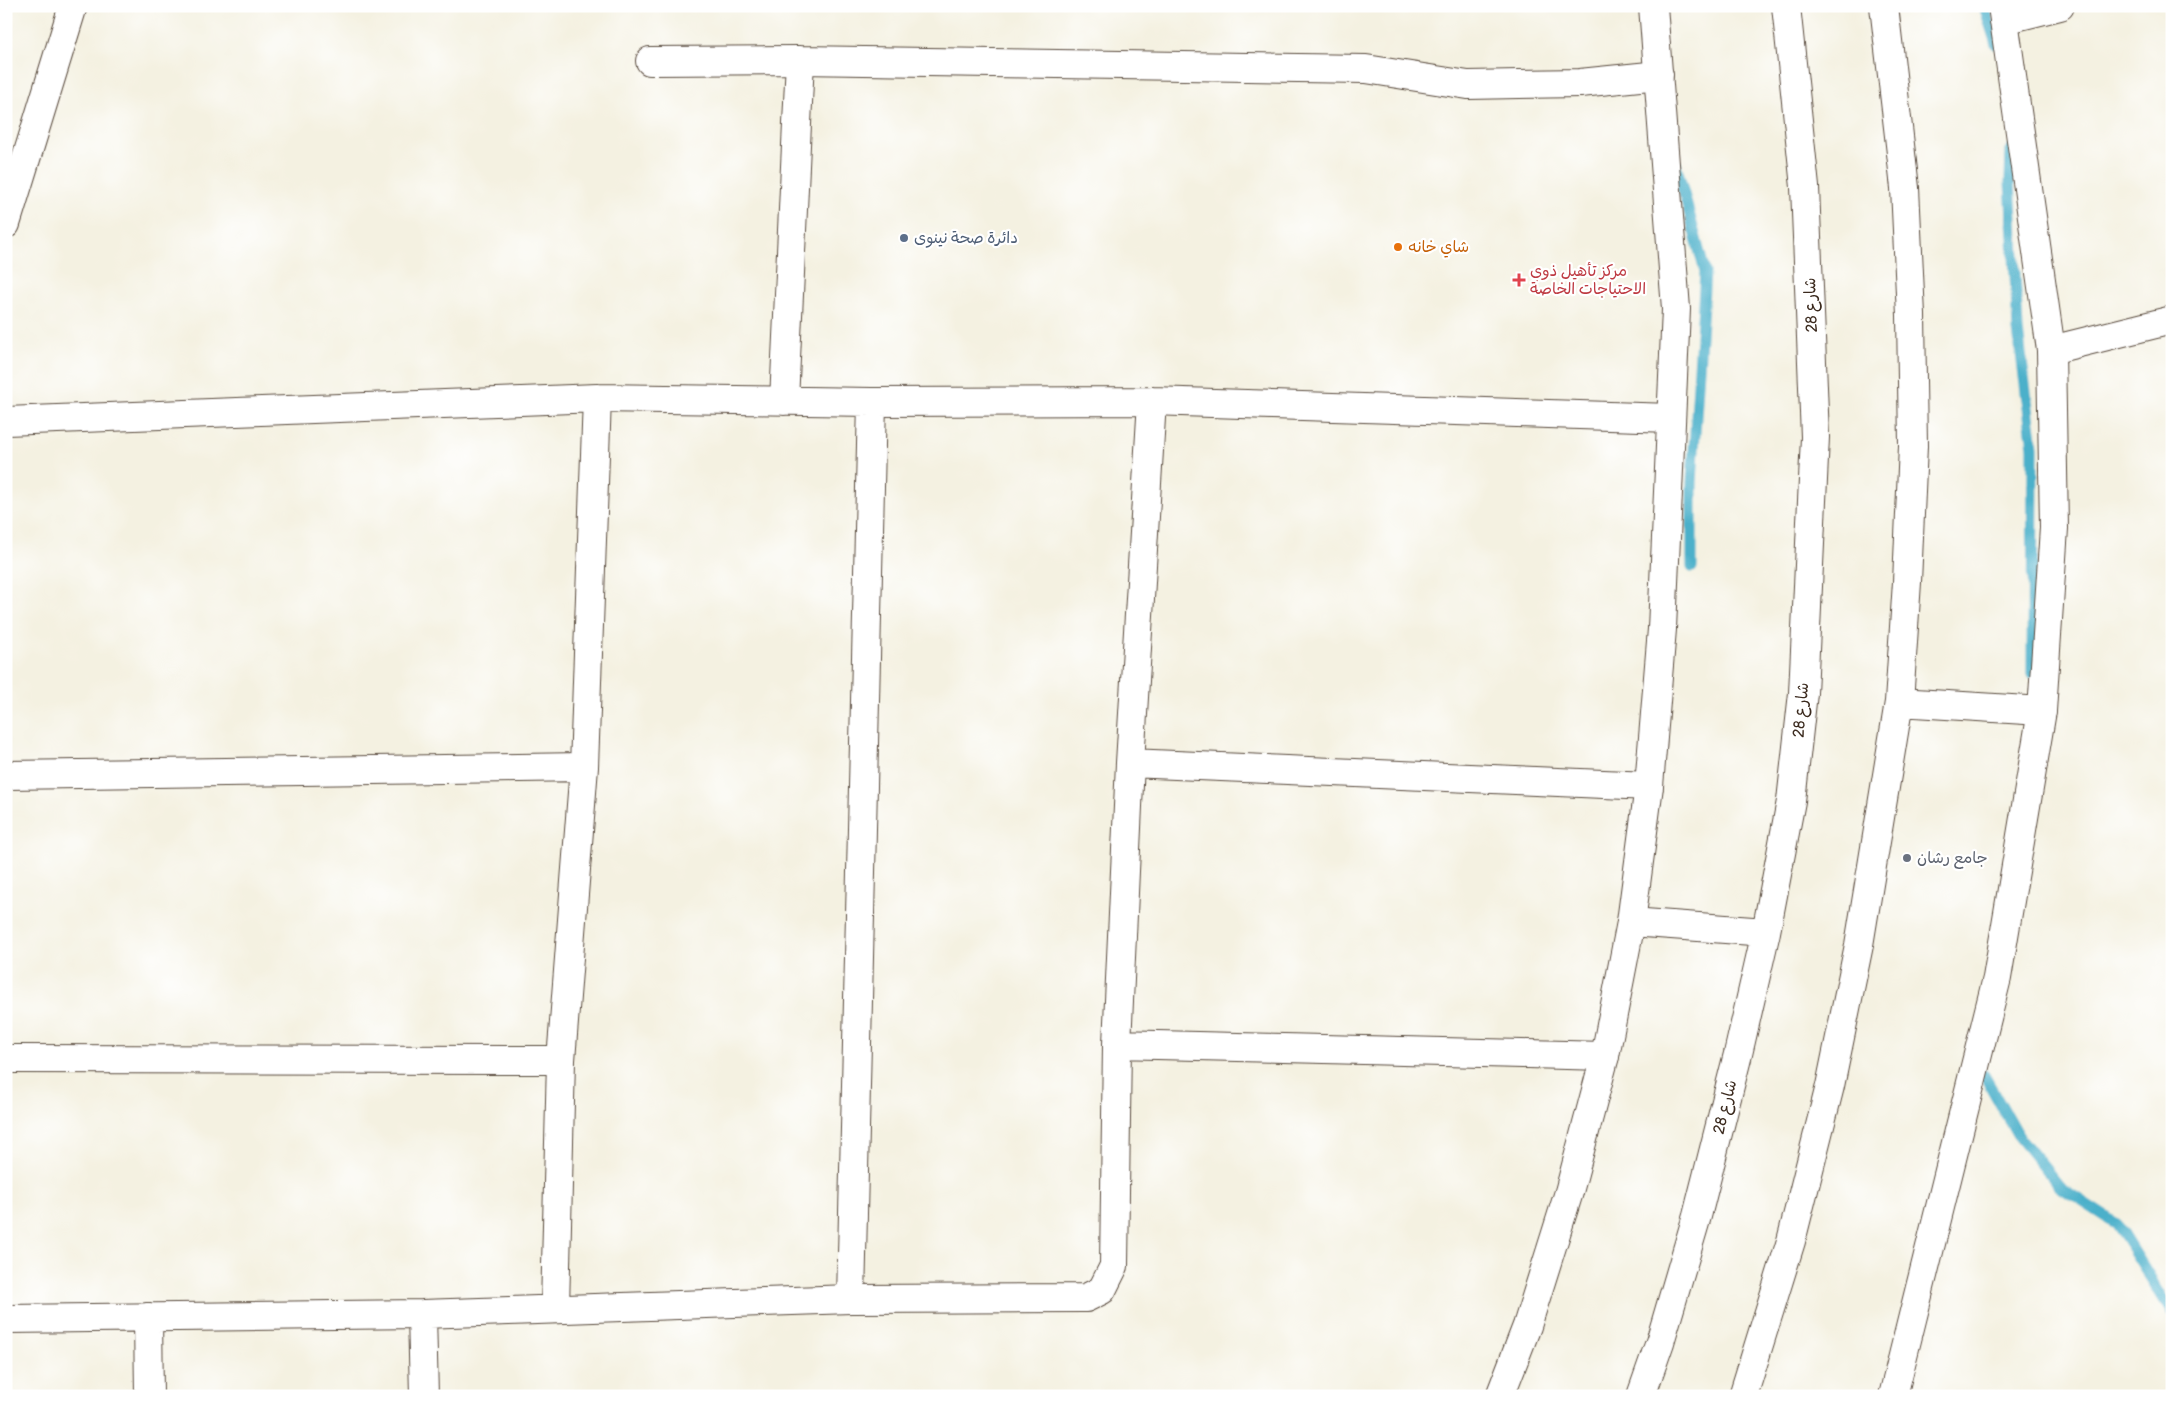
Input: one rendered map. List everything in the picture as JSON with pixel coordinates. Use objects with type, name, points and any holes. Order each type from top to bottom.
[{"type":"main road","points":[[6,224],[73,6]]},
{"type":"main road","points":[[1500,1396],[1527,1326],[1567,1201],[1605,1056],[1631,922],[1649,786],[1662,629],[1676,309],[1653,6]]},
{"type":"main road","name":"شارع 28","points":[[1642,1396],[1697,1216],[1738,1054],[1766,932],[1791,801],[1803,693],[1815,437],[1805,187],[1786,6]]},
{"type":"main road","points":[[1743,1396],[1791,1242],[1830,1086],[1859,945],[1899,702],[1913,446],[1911,324],[1905,188],[1884,6]]},
{"type":"main road","points":[[1893,1396],[1997,978],[2042,711],[2054,528],[2051,350],[2003,13],[2060,6]]},
{"type":"main road","points":[[650,61],[800,60],[1366,69],[1468,85],[1580,83],[1659,75]]},
{"type":"main road","points":[[784,401],[800,60]]},
{"type":"main road","points":[[2051,350],[2172,320]]},
{"type":"main road","points":[[6,421],[597,398],[872,402],[1152,401],[1671,418]]},
{"type":"main road","points":[[555,1308],[561,1060],[584,767],[597,398]]},
{"type":"main road","points":[[6,1319],[422,1314],[851,1299],[1086,1298],[1102,1290],[1114,1266],[1117,1044],[1130,763],[1152,401]]},
{"type":"main road","points":[[851,1299],[872,402]]},
{"type":"main road","points":[[1899,702],[2042,711]]},
{"type":"main road","points":[[1130,763],[1649,786]]},
{"type":"main road","points":[[6,775],[584,767]]},
{"type":"main road","points":[[1631,922],[1766,932]]},
{"type":"main road","points":[[1117,1044],[1605,1056]]},
{"type":"main road","points":[[6,1059],[561,1060]]},
{"type":"main road","points":[[422,1314],[424,1396]]},
{"type":"main road","points":[[148,1317],[149,1396]]},
{"type":"waterway","points":[[1984,6],[1996,44]]},
{"type":"waterway","points":[[2011,150],[2010,182],[2018,330],[2033,447],[2032,673]]},
{"type":"waterway","points":[[1676,164],[1705,272],[1692,482],[1692,567]]},
{"type":"waterway","points":[[1984,1075],[2017,1134],[2060,1187],[2117,1224],[2172,1312]]},
{"type":"place","name":"دائرة صحة نينوى","points":[[904,238]]},
{"type":"place","name":"شاي خانه","points":[[1398,247]]},
{"type":"place","name":"مركز تأهيل ذوي الاحتياجات الخاصة","points":[[1519,280]]},
{"type":"place","name":"جامع رشان","points":[[1907,858]]}]
